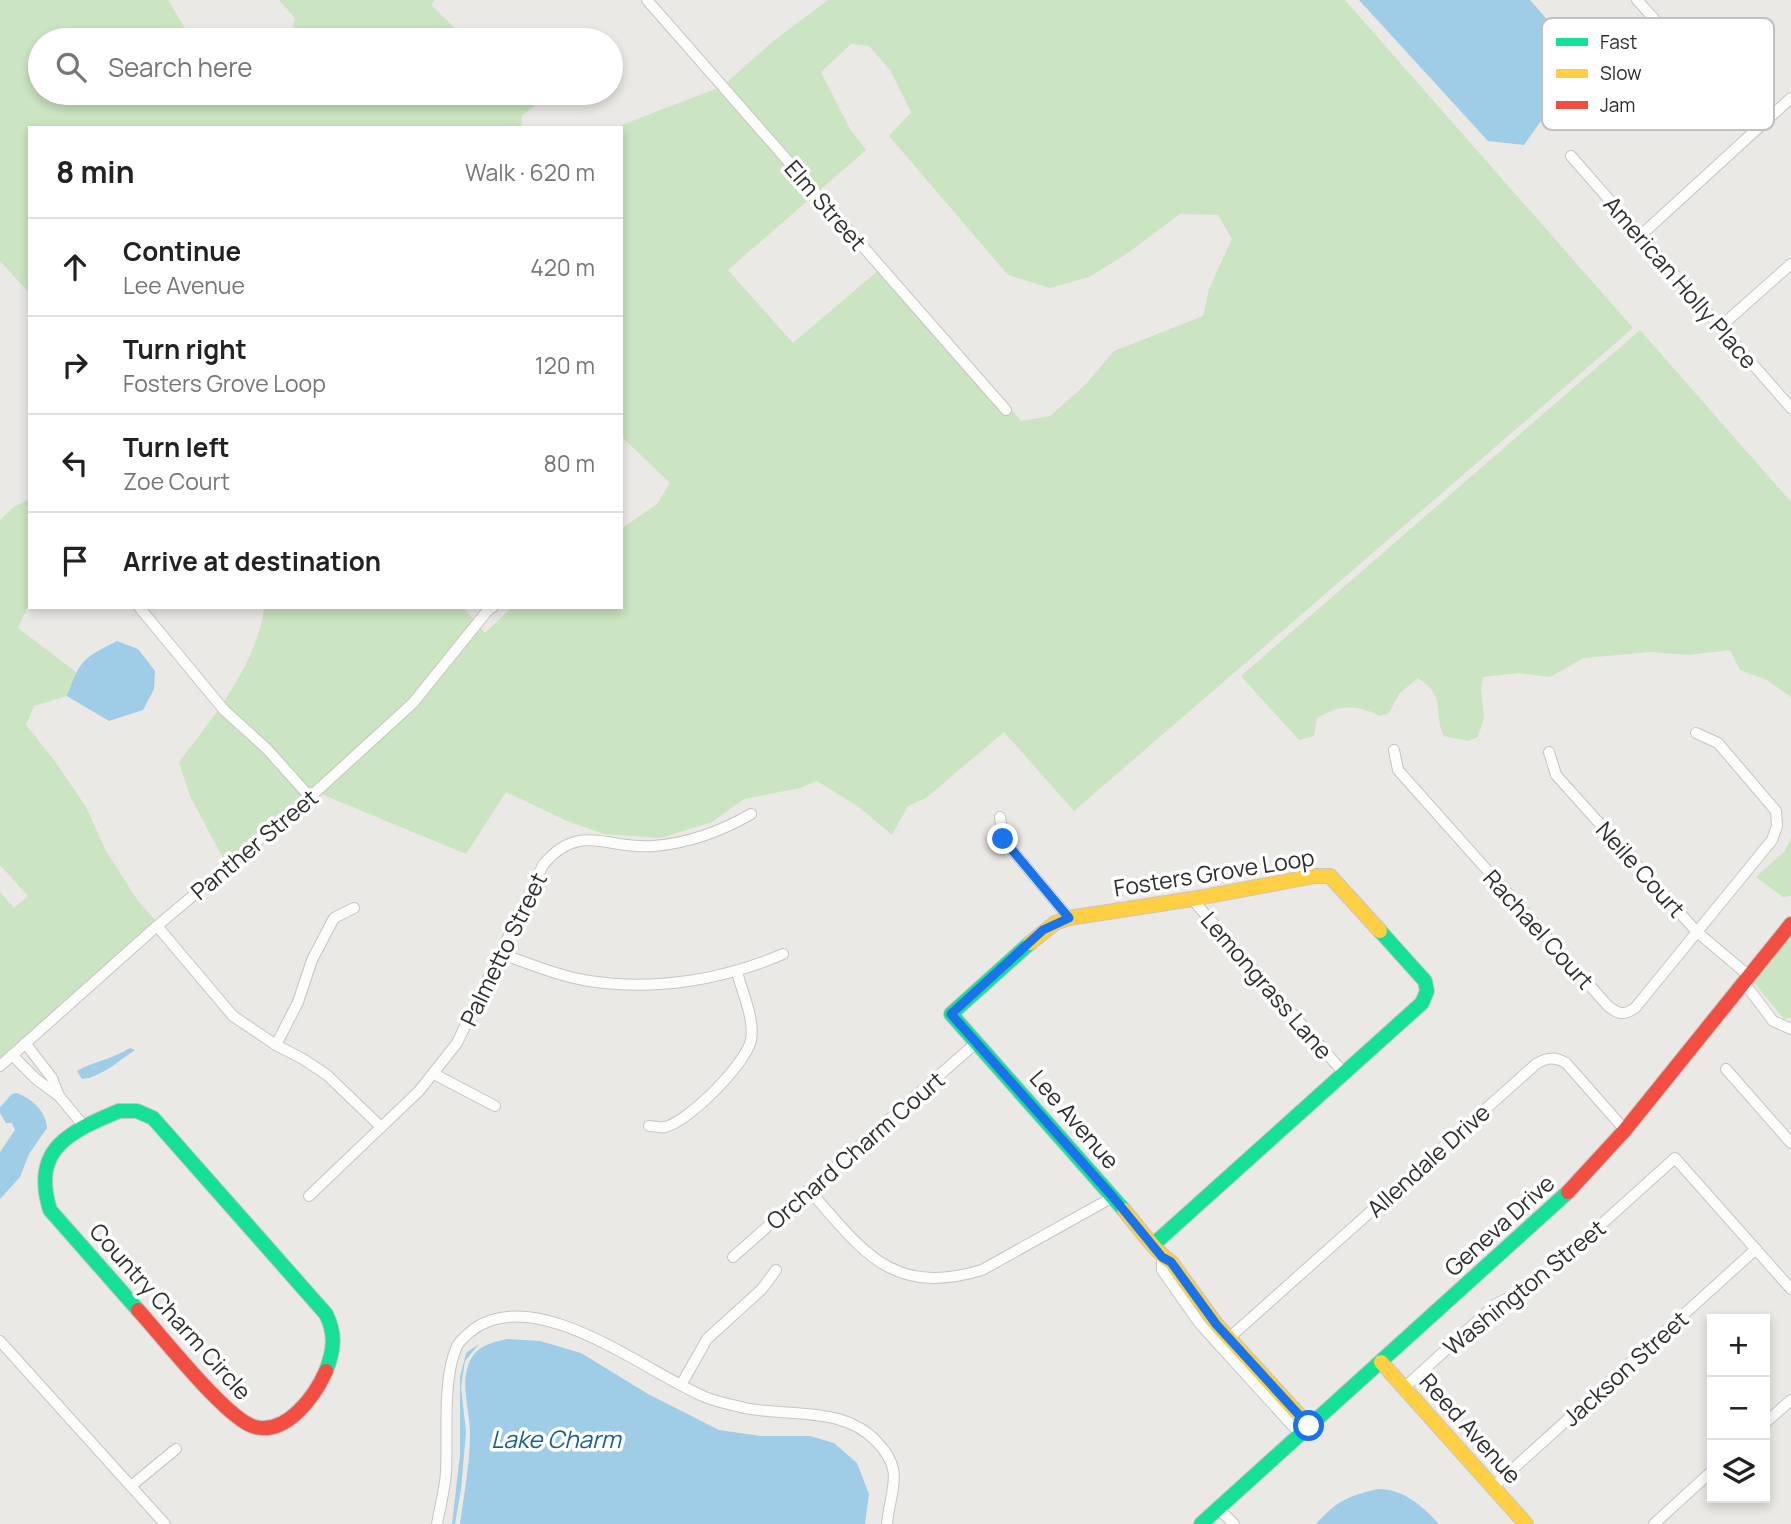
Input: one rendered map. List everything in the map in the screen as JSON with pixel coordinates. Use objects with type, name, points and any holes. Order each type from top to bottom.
[{"type":"street","name":"Elm Street","points":[[648,0],[1006,410]]},
{"type":"street","points":[[1637,0],[1653,18]]},
{"type":"street","points":[[1774,113],[1791,98]]},
{"type":"street","points":[[1640,236],[1755,130]]},
{"type":"street","name":"American Holly Place","points":[[1571,156],[1791,408]]},
{"type":"street","points":[[1720,327],[1791,264]]},
{"type":"street","points":[[141,609],[224,710],[267,749],[310,797]]},
{"type":"street","name":"Panther Street","points":[[0,1066],[157,926],[310,797],[413,703],[488,609]]},
{"type":"street","points":[[1696,733],[1718,743],[1762,792],[1776,811],[1777,826],[1772,840],[1697,932]]},
{"type":"street","name":"Rachael Court","points":[[1394,750],[1398,770],[1617,1013],[1627,1013],[1635,1008],[1697,932]]},
{"type":"street","name":"Neile Court","points":[[1549,752],[1556,775],[1697,932],[1746,978],[1773,1021],[1791,1029]]},
{"type":"street","name":"Palmetto Street","points":[[309,1196],[434,1073],[457,1043],[543,865],[560,847],[574,841],[590,840],[626,846],[681,843],[709,836],[751,814]]},
{"type":"street","points":[[1000,817],[1003,839],[1069,918]]},
{"type":"street","name":"Fosters Grove Loop","points":[[951,1014],[1043,930],[1069,918],[1315,876],[1330,876],[1425,981],[1427,992],[1422,1003],[1154,1244]]},
{"type":"street","name":"Lemongrass Lane","points":[[1192,899],[1343,1072]]},
{"type":"street","points":[[276,1045],[298,1002],[312,960],[334,918],[354,908]]},
{"type":"street","name":"Geneva Drive","points":[[1200,1524],[1557,1204],[1625,1130],[1791,924]]},
{"type":"street","points":[[157,926],[233,1016],[327,1075],[381,1127]]},
{"type":"street","points":[[502,954],[556,973],[589,981],[668,984],[737,972],[783,954]]},
{"type":"street","points":[[649,1126],[666,1127],[687,1114],[712,1094],[747,1051],[751,1032],[737,972]]},
{"type":"street","name":"Lee Avenue","points":[[951,1014],[1154,1244],[1162,1257],[1171,1262],[1216,1324],[1225,1342],[1305,1430]]},
{"type":"street","name":"Orchard Charm Court","points":[[733,1257],[977,1042]]},
{"type":"street","points":[[25,1044],[46,1070],[59,1096],[83,1125]]},
{"type":"street","points":[[12,1055],[36,1079],[59,1096]]},
{"type":"street","name":"Allendale Drive","points":[[1225,1342],[1545,1059],[1559,1059],[1566,1063],[1625,1130]]},
{"type":"street","points":[[1726,1069],[1791,1143]]},
{"type":"street","points":[[36,1079],[46,1070]]},
{"type":"street","points":[[434,1073],[495,1106]]},
{"type":"street","name":"Country Charm Circle","points":[[118,1111],[137,1111],[153,1118],[326,1314],[334,1330],[333,1347],[320,1387],[308,1402],[282,1423],[263,1429],[246,1424],[230,1413],[50,1210],[42,1192],[43,1170],[50,1155],[64,1139],[83,1125],[118,1111]]},
{"type":"street","name":"Washington Street","points":[[1404,1388],[1496,1304],[1534,1285],[1675,1158],[1756,1250]]},
{"type":"street","points":[[809,1190],[865,1253],[888,1268],[928,1278],[961,1276],[982,1270],[1113,1197]]},
{"type":"street","points":[[1756,1250],[1791,1289]]},
{"type":"street","name":"Jackson Street","points":[[1493,1487],[1756,1250]]},
{"type":"street","points":[[681,1385],[707,1339],[762,1289],[776,1270]]},
{"type":"street","points":[[436,1524],[446,1475],[450,1370],[458,1343],[481,1324],[510,1317],[542,1320],[576,1328],[707,1398],[746,1408],[836,1418],[861,1429],[877,1441],[895,1470],[894,1493],[887,1524]]},
{"type":"street","points":[[0,1340],[165,1524]]},
{"type":"street","name":"Reed Avenue","points":[[1381,1362],[1526,1524]]},
{"type":"street","points":[[1770,1419],[1791,1400]]},
{"type":"street","points":[[131,1486],[176,1449]]},
{"type":"street","points":[[1654,1524],[1707,1476]]},
{"type":"street","points":[[1218,1508],[1234,1524]]},
{"type":"green space","points":[[0,0],[168,0],[185,28],[28,28],[28,105],[535,105],[522,116],[521,126],[28,126],[28,292],[0,261]]},
{"type":"green space","points":[[279,0],[435,0],[431,5],[455,28],[293,28],[295,18]]},
{"type":"green space","points":[[828,0],[1345,0],[1633,328],[1074,811],[1004,732],[926,798],[908,806],[892,835],[859,807],[817,781],[800,788],[744,799],[712,822],[661,838],[604,834],[567,821],[506,792],[466,854],[309,789],[225,862],[190,796],[179,762],[232,689],[253,649],[264,609],[465,609],[485,633],[510,609],[623,609],[623,528],[657,504],[670,483],[623,438],[623,126],[619,126],[723,86],[772,42]],"holes":[[[851,44],[869,46],[890,70],[911,112],[889,136],[1008,275],[1050,288],[1089,277],[1125,255],[1180,214],[1218,215],[1232,239],[1209,289],[1203,316],[1114,351],[1085,385],[1050,416],[1021,421],[986,378],[880,269],[793,343],[728,270],[866,150],[850,129],[821,72]]]},
{"type":"green space","points":[[1640,330],[1791,502],[1791,697],[1767,680],[1740,670],[1730,650],[1688,655],[1651,652],[1584,658],[1550,677],[1519,673],[1483,677],[1481,689],[1484,718],[1478,737],[1468,741],[1444,736],[1433,692],[1418,678],[1399,694],[1389,713],[1380,716],[1363,709],[1348,707],[1334,710],[1317,718],[1314,736],[1299,740],[1241,676]]},
{"type":"green space","points":[[28,500],[28,606],[18,628],[76,672],[67,696],[34,706],[26,725],[86,807],[106,851],[138,901],[156,921],[0,1059],[0,892],[14,908],[28,896],[0,865],[0,520],[15,506]]},
{"type":"green space","points":[[1791,838],[1791,896],[1783,897],[1756,877],[1784,852]]},
{"type":"green space","points":[[1791,932],[1791,1018],[1784,1019],[1751,979]]},
{"type":"water","points":[[1359,0],[1530,0],[1546,18],[1542,18],[1542,119],[1524,145],[1488,141]]},
{"type":"water","points":[[117,641],[138,649],[155,671],[154,689],[143,710],[109,721],[67,696],[85,661]]},
{"type":"water","points":[[130,1048],[135,1050],[96,1075],[82,1079],[77,1071],[117,1055]]},
{"type":"water","points":[[17,1093],[37,1106],[44,1116],[47,1128],[29,1154],[20,1177],[0,1199],[0,1152],[15,1130],[12,1123],[6,1123],[0,1113],[0,1107],[12,1094]]},
{"type":"water","name":"Lake Charm","points":[[508,1339],[540,1341],[581,1353],[648,1394],[719,1430],[761,1436],[810,1436],[834,1443],[857,1463],[869,1494],[865,1524],[460,1524],[470,1444],[466,1371],[476,1352],[490,1343]]},
{"type":"water","points":[[479,1344],[465,1361],[461,1387],[466,1432],[461,1489],[455,1524],[452,1524],[460,1455],[460,1377],[466,1353]]},
{"type":"water","points":[[1378,1489],[1404,1495],[1439,1524],[1316,1524],[1330,1509],[1344,1500]]},
{"type":"traffic: fast","points":[[1154,1244],[1422,1003],[1427,991],[1425,981],[1380,931]]},
{"type":"traffic: fast","points":[[1030,943],[951,1014],[1124,1210]]},
{"type":"traffic: fast","points":[[119,1111],[137,1111],[153,1118],[326,1314],[333,1342],[326,1371]]},
{"type":"traffic: fast","points":[[119,1111],[70,1135],[59,1146],[50,1157],[45,1189],[50,1210],[138,1310]]},
{"type":"traffic: fast","points":[[1201,1524],[1568,1192]]},
{"type":"traffic: slow","points":[[1030,943],[1055,923],[1069,918],[1315,876],[1330,876],[1380,931]]},
{"type":"traffic: slow","points":[[1124,1210],[1153,1246],[1171,1262],[1216,1324],[1309,1426]]},
{"type":"traffic: slow","points":[[1381,1362],[1526,1524]]},
{"type":"traffic: jam","points":[[1568,1192],[1625,1130],[1791,924]]},
{"type":"traffic: jam","points":[[138,1310],[212,1393],[243,1421],[255,1427],[267,1428],[289,1419],[307,1402],[326,1371]]},
{"type":"route","points":[[1003,839],[1069,918],[1043,930],[951,1014],[1011,1079],[1154,1244],[1162,1257],[1171,1262],[1216,1324],[1309,1426]]}]
